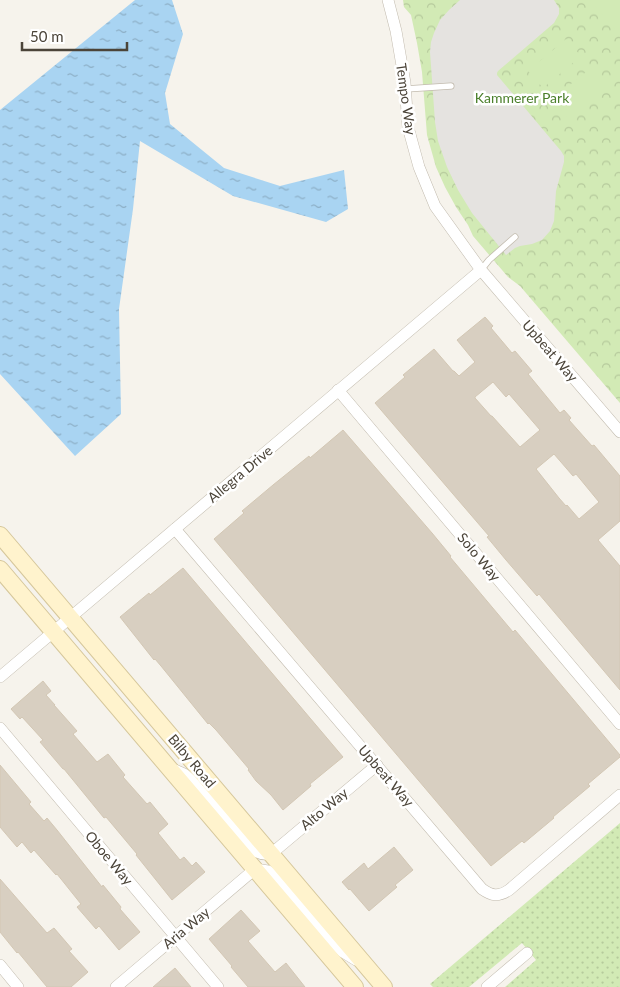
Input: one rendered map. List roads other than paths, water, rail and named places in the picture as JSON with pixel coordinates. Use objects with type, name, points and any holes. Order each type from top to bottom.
[{"type":"street","name":"Tempo Way","points":[[388,0],[396,31],[406,89],[408,127],[419,168],[435,206],[481,270]]},
{"type":"street","name":"Allegra Drive","points":[[0,677],[481,270]]},
{"type":"street","name":"Upbeat Way","points":[[481,270],[620,432]]},
{"type":"street","name":"Solo Way","points":[[338,390],[620,724]]},
{"type":"street","name":"Upbeat Way","points":[[175,529],[482,889],[489,894],[504,894],[620,795]]},
{"type":"street","name":"Bilby Road","points":[[0,535],[384,987]]},
{"type":"street","name":"Bilby Road","points":[[0,569],[355,987]]},
{"type":"street","name":"Oboe Way","points":[[0,728],[218,987]]},
{"type":"street","name":"Alto Way","points":[[271,854],[377,765]]},
{"type":"street","points":[[168,766],[184,774],[200,788],[252,849],[260,854],[271,854]]},
{"type":"street","points":[[255,869],[268,871],[278,878],[343,952],[364,964]]},
{"type":"street","name":"Aria Way","points":[[116,987],[255,869]]},
{"type":"street","points":[[487,987],[527,953]]},
{"type":"street","points":[[0,965],[18,987]]},
{"type":"lane","points":[[406,89],[451,86]]},
{"type":"lane","points":[[481,270],[489,260],[515,237]]},
{"type":"water","points":[[135,0],[172,0],[183,34],[165,93],[170,124],[224,168],[280,186],[344,170],[348,209],[326,222],[233,196],[140,141],[119,309],[121,414],[75,456],[0,374],[0,110]]},
{"type":"park label","name":"Kammerer Park","points":[[522,98]]}]
